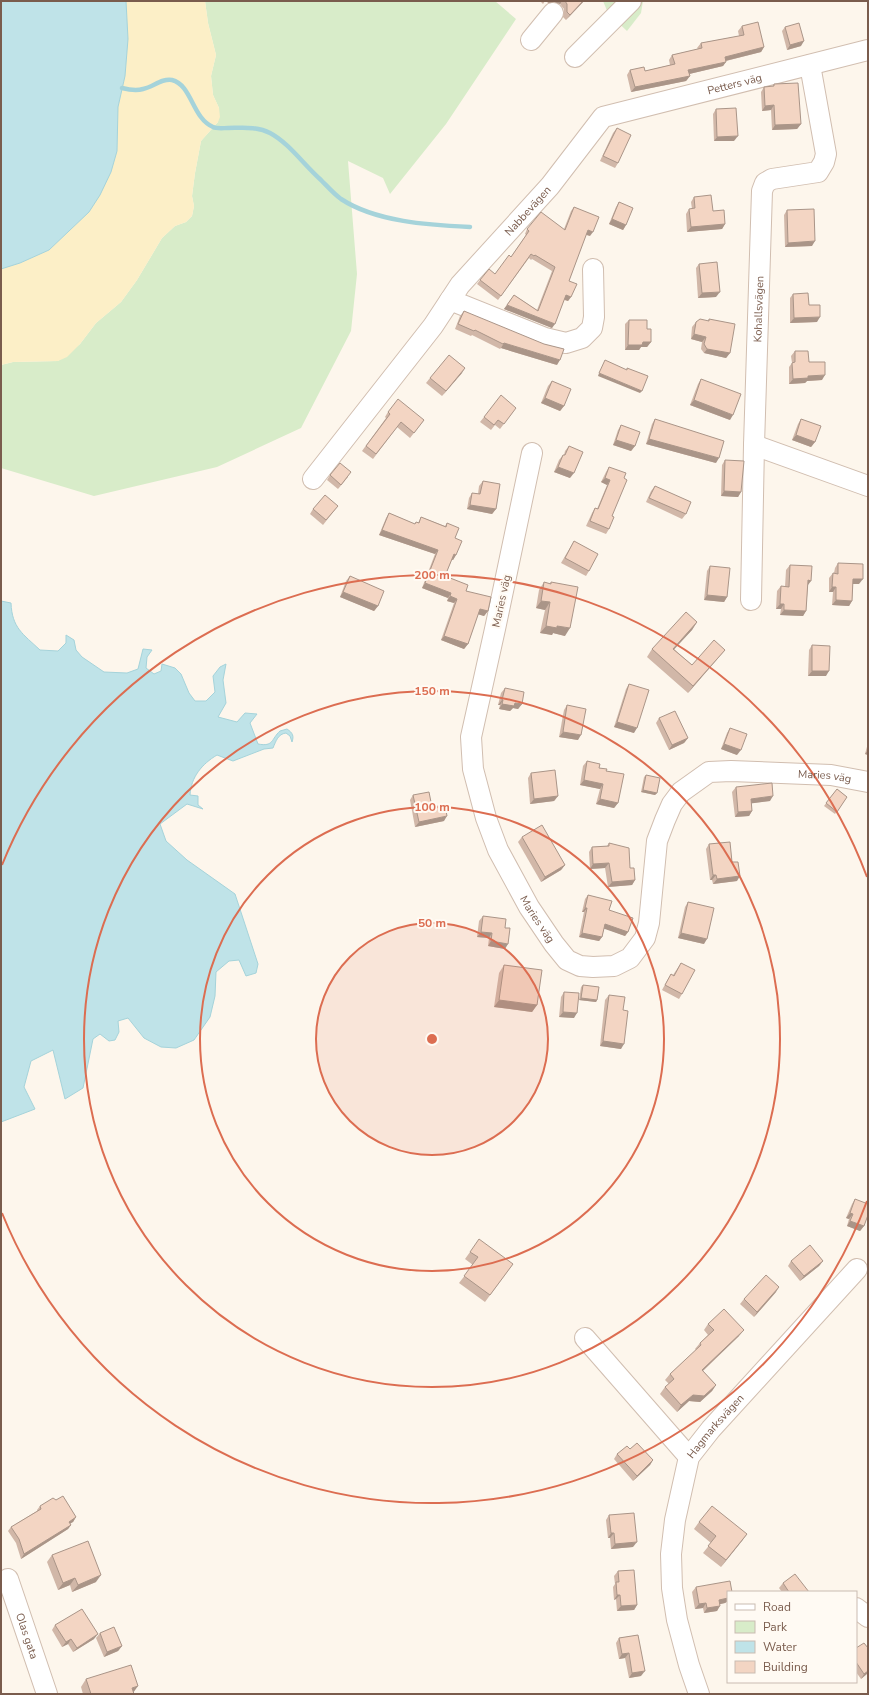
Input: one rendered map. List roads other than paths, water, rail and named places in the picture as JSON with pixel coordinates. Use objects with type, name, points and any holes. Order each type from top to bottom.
[{"type":"street","points":[[575,57],[631,1]]},
{"type":"street","points":[[531,40],[553,13]]},
{"type":"street","name":"Petters väg","points":[[601,118],[614,113],[868,50]]},
{"type":"street","name":"Kohallsvägen","points":[[751,600],[762,191],[765,183],[772,179],[818,172],[824,162],[826,154],[810,65]]},
{"type":"street","name":"Nabbevägen","points":[[312,478],[434,326],[460,285],[550,186],[601,118]]},
{"type":"street","points":[[450,300],[545,338],[566,343],[582,338],[592,328],[594,317],[592,269]]},
{"type":"street","points":[[754,445],[868,486]]},
{"type":"street","name":"Maries väg","points":[[532,453],[495,629],[470,737],[473,769],[486,818],[498,850],[529,907],[554,944],[567,960],[580,966],[593,967],[614,966],[630,958],[645,938],[649,923],[657,841],[664,820],[672,804],[681,792],[709,772],[731,771],[831,775],[868,782]]},
{"type":"street","name":"Hagmarksvägen","points":[[699,1694],[689,1665],[677,1620],[672,1588],[671,1554],[675,1520],[689,1457],[711,1429],[857,1269]]},
{"type":"street","points":[[585,1338],[689,1457]]},
{"type":"street","name":"Olas gata","points":[[8,1578],[47,1694]]},
{"type":"street","points":[[857,1609],[868,1617]]},
{"type":"water","points":[[1,1],[126,1],[128,39],[125,76],[118,107],[117,151],[111,172],[100,195],[89,212],[49,250],[20,263],[1,269]]},
{"type":"water","points":[[1,601],[11,603],[16,625],[40,650],[58,651],[66,643],[66,635],[74,640],[76,650],[82,657],[104,672],[127,673],[138,669],[143,649],[152,650],[147,657],[146,668],[154,674],[161,671],[162,664],[175,668],[181,674],[189,693],[195,701],[206,701],[215,692],[213,676],[220,667],[226,664],[223,680],[226,703],[218,717],[237,722],[245,713],[257,714],[250,723],[258,744],[263,745],[272,742],[280,731],[287,729],[292,733],[293,738],[292,742],[290,736],[286,733],[283,734],[278,738],[273,748],[264,749],[233,761],[217,755],[198,772],[191,788],[190,795],[198,796],[198,805],[203,809],[187,804],[160,824],[166,841],[187,860],[235,894],[258,964],[256,973],[246,976],[239,960],[229,961],[216,972],[215,996],[210,1017],[194,1040],[176,1048],[161,1047],[144,1038],[128,1018],[118,1021],[119,1032],[115,1040],[109,1041],[100,1034],[93,1039],[83,1088],[65,1099],[53,1050],[31,1061],[24,1087],[35,1109],[1,1122]]},
{"type":"waterway","points":[[122,88],[140,90],[161,81],[172,80],[179,83],[184,88],[206,123],[216,128],[254,128],[270,133],[284,142],[336,195],[355,207],[370,213],[403,221],[470,227]]}]
